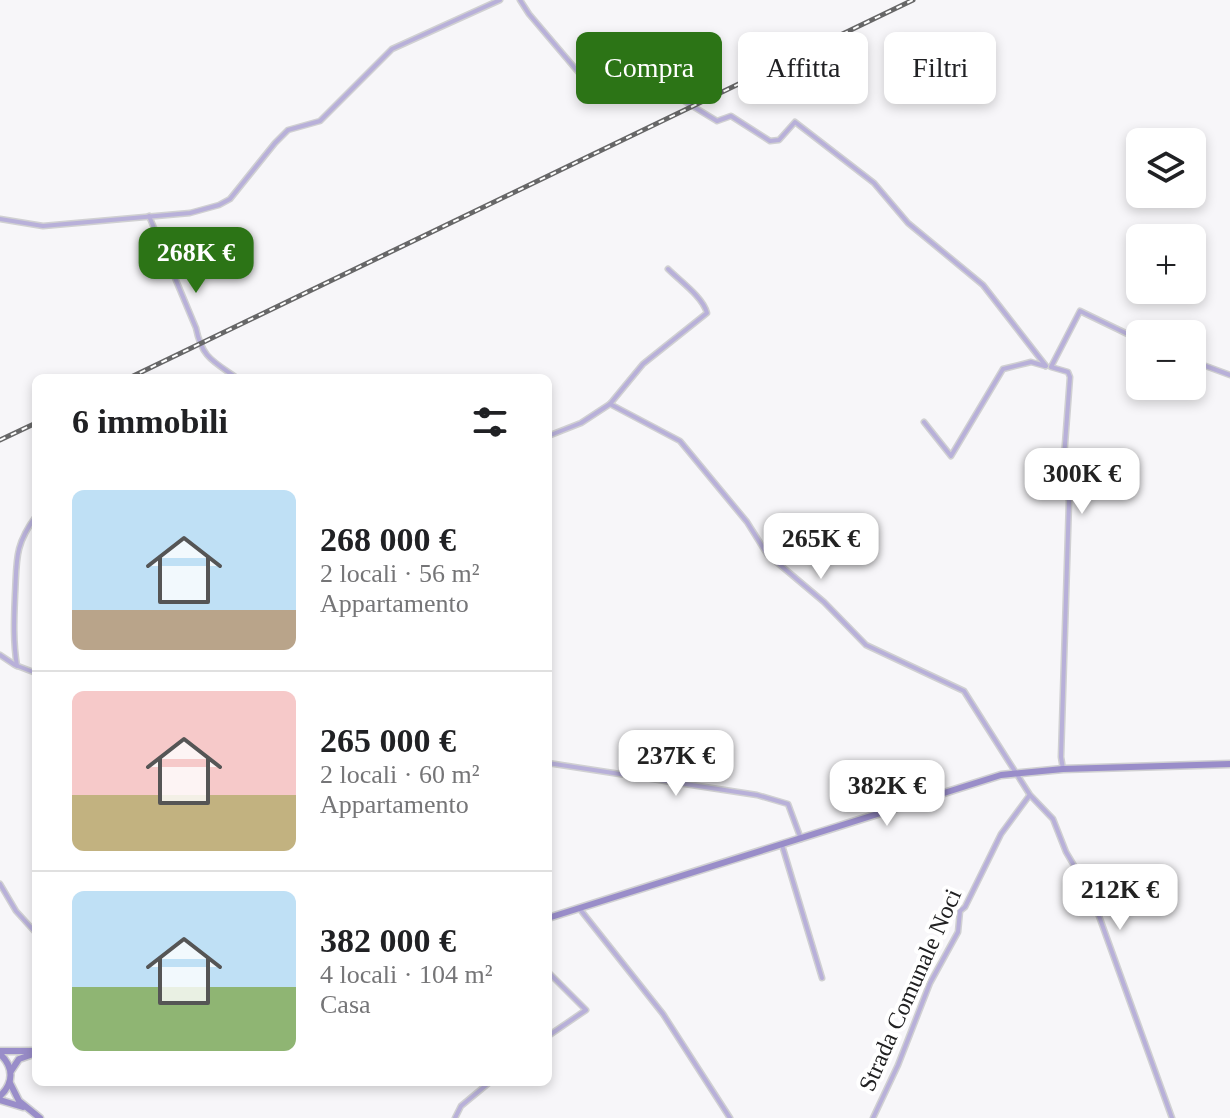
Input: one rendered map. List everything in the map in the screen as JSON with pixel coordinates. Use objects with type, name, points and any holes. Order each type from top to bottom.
[{"type":"street","points":[[0,219],[43,226],[190,213],[230,199],[288,130],[320,121],[392,49],[500,0]]},
{"type":"street","points":[[520,0],[602,100],[606,99],[625,72],[635,71],[717,121],[731,116],[770,141],[779,140],[795,122],[874,183],[908,223],[983,285],[1048,367]]},
{"type":"street","points":[[149,216],[196,328],[201,348],[231,374]]},
{"type":"street","points":[[552,434],[581,423],[610,404],[643,364],[707,313],[701,302],[668,269]]},
{"type":"street","points":[[1048,367],[1080,311],[1126,333]]},
{"type":"street","points":[[924,422],[951,456],[1003,369],[1031,362],[1068,372],[1063,471],[1069,501],[1063,769]]},
{"type":"street","points":[[1206,366],[1230,375]]},
{"type":"street","points":[[610,404],[680,441],[747,522],[767,554],[824,602],[866,645],[964,691],[1030,795],[1053,819],[1066,852],[1095,903],[1172,1118]]},
{"type":"street","points":[[17,666],[15,565],[21,539],[32,522]]},
{"type":"street","points":[[0,655],[32,672]]},
{"type":"street","points":[[552,764],[757,795],[788,804],[801,839]]},
{"type":"street","points":[[552,917],[1016,772],[1230,764]]},
{"type":"street","name":"Strada Comunale Noci","points":[[873,1118],[898,1065],[930,983],[958,932],[960,911],[965,907],[1001,834],[1030,795]]},
{"type":"street","points":[[782,845],[822,978]]},
{"type":"street","points":[[0,884],[16,911],[32,929]]},
{"type":"street","points":[[579,908],[663,1014],[730,1118]]},
{"type":"street","points":[[552,976],[586,1010],[552,1033]]},
{"type":"street","points":[[18,1051],[19,1059]]},
{"type":"street","points":[[0,1052],[32,1052]]},
{"type":"street","points":[[0,1052],[11,1071],[13,1092],[37,1116]]},
{"type":"street","points":[[11,1071],[19,1059],[32,1054]]},
{"type":"street","points":[[10,1083],[0,1098],[37,1116]]},
{"type":"street","points":[[455,1118],[461,1106],[485,1086]]},
{"type":"railway","points":[[137,374],[913,0]]},
{"type":"railway","points":[[0,440],[32,425]]}]
